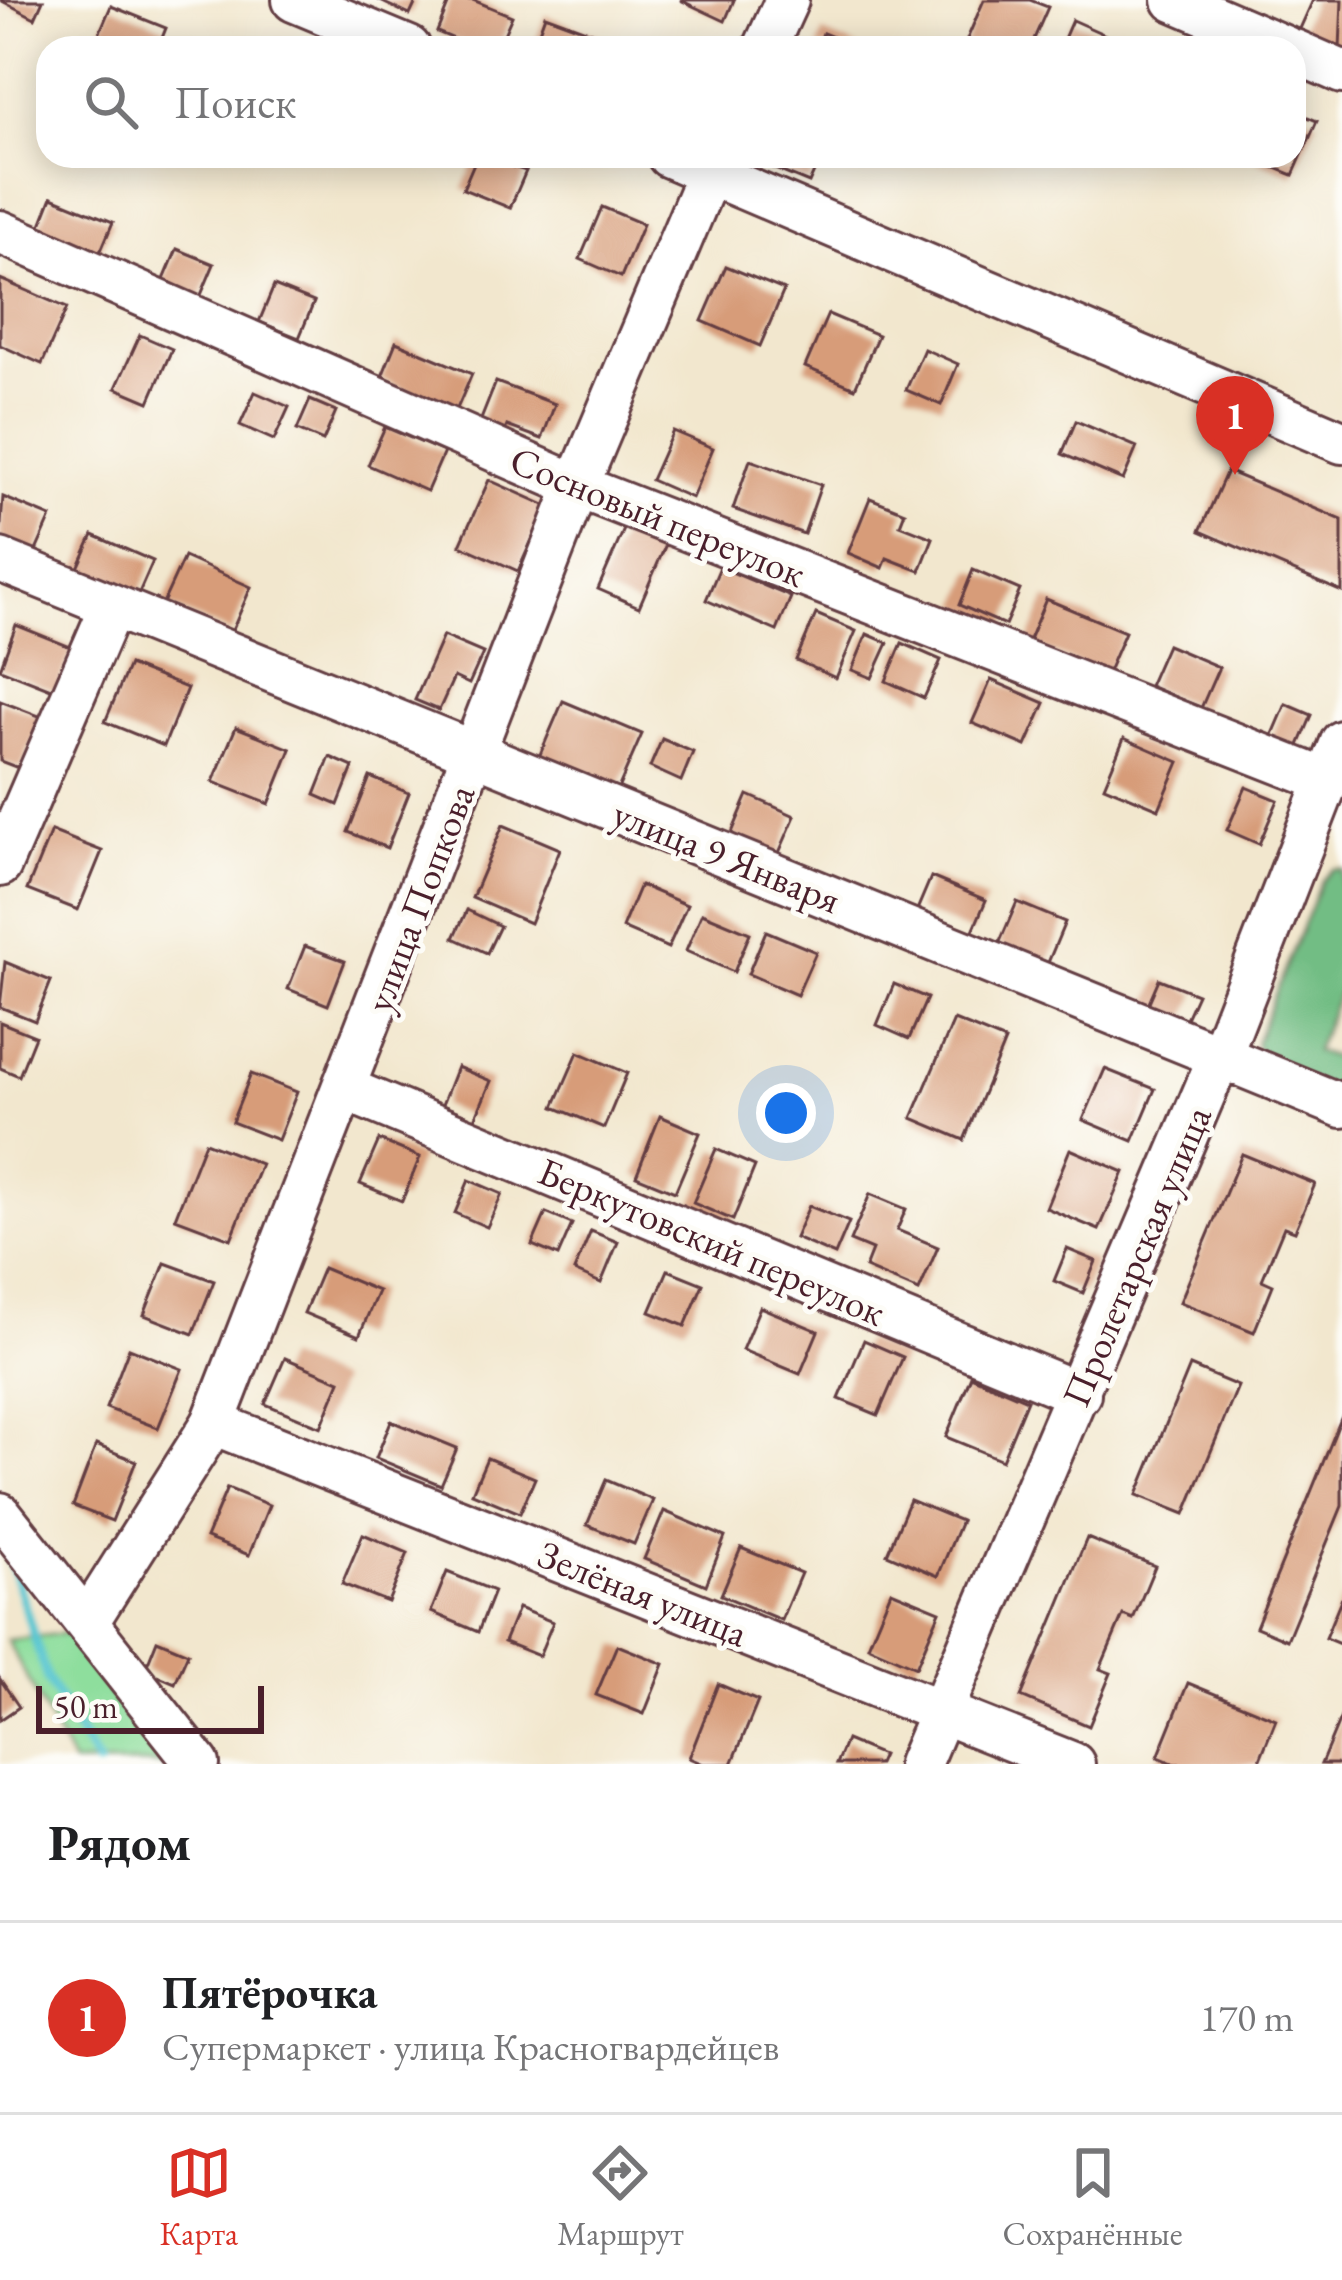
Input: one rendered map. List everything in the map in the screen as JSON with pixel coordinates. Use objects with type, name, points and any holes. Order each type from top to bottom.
[{"type":"street","points":[[294,0],[380,36]]},
{"type":"street","points":[[770,36],[787,0]]},
{"type":"street","points":[[1174,0],[1258,36]]},
{"type":"street","points":[[1306,57],[1342,72]]},
{"type":"street","name":"улица Попкова","points":[[87,1622],[213,1423],[578,487],[710,168]]},
{"type":"street","points":[[721,168],[1342,442]]},
{"type":"street","name":"Сосновый переулок","points":[[0,232],[578,487],[1333,761]]},
{"type":"street","name":"улица 9 Января","points":[[0,560],[1342,1106]]},
{"type":"street","points":[[0,865],[111,608]]},
{"type":"street","name":"Пролетарская улица","points":[[919,1764],[1220,1056],[1333,761]]},
{"type":"street","name":"Беркутовский переулок","points":[[345,1089],[1078,1394]]},
{"type":"street","name":"Зелёная улица","points":[[213,1423],[1072,1764]]},
{"type":"street","points":[[0,1514],[198,1764]]},
{"type":"green space","points":[[1333,869],[1342,869],[1342,985],[1315,1051],[1342,1059],[1342,1097],[1264,1065],[1255,1043],[1321,881]]},
{"type":"green space","points":[[84,1631],[189,1764],[73,1764],[7,1640]]},
{"type":"building","points":[[0,0],[43,0],[35,18]]},
{"type":"building","points":[[378,0],[417,0],[410,15]]},
{"type":"building","points":[[450,0],[473,0],[512,16],[503,36],[437,32]]},
{"type":"building","points":[[680,0],[734,0],[725,21]]},
{"type":"building","points":[[984,0],[1030,0],[1048,7],[1035,36],[968,36]]},
{"type":"building","points":[[1313,0],[1342,0],[1340,49],[1299,31]]},
{"type":"building","points":[[111,6],[166,28],[163,36],[98,36]]},
{"type":"building","points":[[545,15],[599,35],[599,36],[537,36]]},
{"type":"building","points":[[1072,20],[1108,36],[1065,36]]},
{"type":"building","points":[[1306,116],[1317,121],[1306,146]]},
{"type":"building","points":[[472,168],[526,171],[510,208],[463,189]]},
{"type":"building","points":[[772,168],[816,168],[809,183]]},
{"type":"building","points":[[52,197],[113,222],[99,255],[39,230]]},
{"type":"building","points":[[602,207],[643,224],[621,277],[580,259]]},
{"type":"building","points":[[177,249],[214,264],[198,302],[161,287]]},
{"type":"building","points":[[726,266],[784,290],[760,346],[702,321]]},
{"type":"building","points":[[0,279],[67,308],[42,364],[0,345]]},
{"type":"building","points":[[274,286],[314,302],[299,338],[259,322]]},
{"type":"building","points":[[828,314],[878,335],[855,388],[805,367]]},
{"type":"building","points":[[140,335],[172,349],[149,402],[116,388]]},
{"type":"building","points":[[396,342],[472,374],[456,411],[381,379]]},
{"type":"building","points":[[924,349],[958,364],[941,405],[906,390]]},
{"type":"building","points":[[496,382],[555,404],[542,439],[507,426],[501,441],[476,432]]},
{"type":"building","points":[[255,392],[289,407],[274,440],[240,425]]},
{"type":"building","points":[[310,400],[336,411],[323,441],[297,430]]},
{"type":"building","points":[[1076,421],[1137,447],[1123,480],[1062,454]]},
{"type":"building","points":[[385,427],[444,452],[427,491],[368,465]]},
{"type":"building","points":[[673,431],[713,448],[692,498],[651,480]]},
{"type":"building","points":[[750,460],[821,485],[804,534],[733,509]]},
{"type":"building","points":[[1227,471],[1342,520],[1342,592],[1200,531]]},
{"type":"building","points":[[489,480],[547,506],[518,571],[460,545]]},
{"type":"building","points":[[3,497],[51,517],[35,553],[0,538]]},
{"type":"building","points":[[870,498],[905,512],[900,525],[933,538],[920,571],[887,558],[883,568],[848,553]]},
{"type":"building","points":[[625,527],[666,544],[639,607],[598,589]]},
{"type":"building","points":[[93,535],[153,561],[138,595],[78,568]]},
{"type":"building","points":[[184,557],[251,587],[231,633],[163,603]]},
{"type":"building","points":[[720,567],[791,597],[777,631],[706,600]]},
{"type":"building","points":[[973,570],[1020,590],[1005,625],[959,605]]},
{"type":"building","points":[[1046,599],[1125,632],[1106,676],[1028,642]]},
{"type":"building","points":[[816,614],[856,631],[836,678],[796,660]]},
{"type":"building","points":[[16,625],[73,648],[56,691],[0,669]]},
{"type":"building","points":[[867,634],[888,643],[872,678],[852,670]]},
{"type":"building","points":[[443,636],[483,653],[469,684],[454,677],[439,710],[415,700]]},
{"type":"building","points":[[902,643],[941,660],[924,698],[886,681]]},
{"type":"building","points":[[1167,645],[1219,667],[1201,708],[1149,686]]},
{"type":"building","points":[[129,665],[187,688],[164,746],[105,722]]},
{"type":"building","points":[[991,680],[1045,703],[1026,746],[972,723]]},
{"type":"building","points":[[0,701],[42,717],[21,769],[0,761]]},
{"type":"building","points":[[563,701],[642,734],[617,791],[539,757]]},
{"type":"building","points":[[1286,704],[1312,715],[1297,750],[1271,739]]},
{"type":"building","points":[[236,727],[291,749],[269,804],[213,782]]},
{"type":"building","points":[[1124,738],[1179,762],[1159,809],[1104,786]]},
{"type":"building","points":[[662,739],[693,752],[681,781],[650,767]]},
{"type":"building","points":[[330,757],[353,767],[338,805],[315,795]]},
{"type":"building","points":[[370,777],[409,793],[387,848],[348,832]]},
{"type":"building","points":[[1246,787],[1278,800],[1259,844],[1227,830]]},
{"type":"building","points":[[748,795],[795,816],[778,855],[731,835]]},
{"type":"building","points":[[503,825],[560,849],[530,923],[472,898]]},
{"type":"building","points":[[51,831],[102,851],[78,910],[27,890]]},
{"type":"building","points":[[931,877],[986,900],[972,933],[917,910]]},
{"type":"building","points":[[640,885],[687,905],[668,948],[622,928]]},
{"type":"building","points":[[1017,902],[1065,922],[1047,965],[999,944]]},
{"type":"building","points":[[467,910],[500,926],[487,953],[454,938]]},
{"type":"building","points":[[702,913],[750,933],[734,972],[686,951]]},
{"type":"building","points":[[766,931],[816,952],[797,995],[748,974]]},
{"type":"building","points":[[305,946],[345,961],[328,1005],[288,989]]},
{"type":"building","points":[[5,962],[51,981],[35,1021],[0,1007]]},
{"type":"building","points":[[1159,979],[1197,994],[1183,1025],[1146,1009]]},
{"type":"building","points":[[894,984],[927,998],[909,1039],[877,1025]]},
{"type":"building","points":[[954,1020],[1005,1041],[964,1140],[912,1118]]},
{"type":"building","points":[[0,1022],[35,1036],[19,1076],[0,1068]]},
{"type":"building","points":[[578,1052],[627,1073],[604,1128],[554,1107]]},
{"type":"building","points":[[457,1067],[491,1081],[475,1119],[442,1105]]},
{"type":"building","points":[[1105,1069],[1155,1089],[1133,1141],[1083,1120]]},
{"type":"building","points":[[251,1074],[297,1092],[278,1140],[232,1122]]},
{"type":"building","points":[[660,1116],[700,1133],[675,1192],[636,1176]]},
{"type":"building","points":[[379,1140],[420,1157],[402,1201],[360,1184]]},
{"type":"building","points":[[205,1142],[261,1164],[231,1239],[175,1218]]},
{"type":"building","points":[[716,1149],[755,1166],[733,1220],[693,1203]]},
{"type":"building","points":[[1070,1149],[1124,1172],[1099,1230],[1046,1208]]},
{"type":"building","points":[[1242,1154],[1315,1184],[1295,1231],[1284,1227],[1262,1280],[1273,1285],[1254,1332],[1180,1302]]},
{"type":"building","points":[[469,1180],[502,1194],[487,1227],[455,1213]]},
{"type":"building","points":[[870,1194],[906,1209],[897,1230],[938,1247],[919,1291],[865,1268],[872,1250],[850,1241]]},
{"type":"building","points":[[809,1206],[849,1222],[835,1255],[795,1238]]},
{"type":"building","points":[[546,1213],[572,1224],[558,1256],[532,1245]]},
{"type":"building","points":[[591,1231],[618,1242],[601,1283],[574,1271]]},
{"type":"building","points":[[1067,1249],[1096,1261],[1083,1293],[1054,1281]]},
{"type":"building","points":[[165,1263],[214,1281],[193,1334],[144,1315]]},
{"type":"building","points":[[323,1268],[378,1291],[359,1336],[304,1313]]},
{"type":"building","points":[[668,1270],[703,1284],[685,1326],[650,1312]]},
{"type":"building","points":[[760,1307],[818,1331],[800,1374],[742,1350]]},
{"type":"building","points":[[864,1340],[903,1357],[878,1415],[839,1399]]},
{"type":"building","points":[[129,1348],[182,1369],[158,1428],[106,1408]]},
{"type":"building","points":[[285,1358],[340,1381],[321,1427],[265,1404]]},
{"type":"building","points":[[1190,1366],[1238,1386],[1185,1514],[1137,1495]]},
{"type":"building","points":[[971,1376],[1027,1400],[1002,1460],[946,1437]]},
{"type":"building","points":[[1342,1416],[1342,1506],[1287,1640],[1256,1627]]},
{"type":"building","points":[[391,1421],[457,1448],[441,1485],[376,1458]]},
{"type":"building","points":[[96,1445],[136,1461],[112,1521],[73,1506]]},
{"type":"building","points":[[487,1458],[535,1478],[520,1513],[472,1493]]},
{"type":"building","points":[[606,1480],[653,1500],[634,1544],[587,1525]]},
{"type":"building","points":[[227,1488],[269,1505],[249,1555],[206,1538]]},
{"type":"building","points":[[910,1500],[961,1521],[938,1576],[887,1554]]},
{"type":"building","points":[[664,1511],[725,1537],[706,1585],[644,1559]]},
{"type":"building","points":[[363,1534],[408,1553],[388,1602],[342,1584]]},
{"type":"building","points":[[1087,1538],[1155,1566],[1133,1619],[1123,1615],[1100,1669],[1111,1673],[1089,1726],[1021,1697]]},
{"type":"building","points":[[741,1548],[801,1573],[781,1620],[721,1595]]},
{"type":"building","points":[[447,1572],[494,1591],[478,1632],[431,1612]]},
{"type":"building","points":[[891,1591],[940,1611],[916,1667],[868,1646]]},
{"type":"building","points":[[1342,1597],[1342,1645],[1325,1638]]},
{"type":"building","points":[[518,1608],[553,1622],[539,1656],[504,1642]]},
{"type":"building","points":[[157,1640],[188,1653],[175,1683],[145,1670]]},
{"type":"building","points":[[617,1645],[664,1664],[644,1714],[596,1695]]},
{"type":"building","points":[[0,1679],[19,1707],[0,1720]]},
{"type":"building","points":[[1188,1683],[1276,1719],[1258,1764],[1175,1764],[1158,1757]]},
{"type":"building","points":[[718,1684],[758,1701],[732,1764],[703,1764],[689,1758]]},
{"type":"building","points":[[1342,1714],[1342,1764],[1321,1764]]},
{"type":"building","points":[[846,1740],[882,1755],[878,1764],[836,1764]]},
{"type":"waterway","points":[[9,1555],[47,1679],[98,1764]]},
{"type":"place","name":"Пятёрочка","points":[[1235,475]]}]
